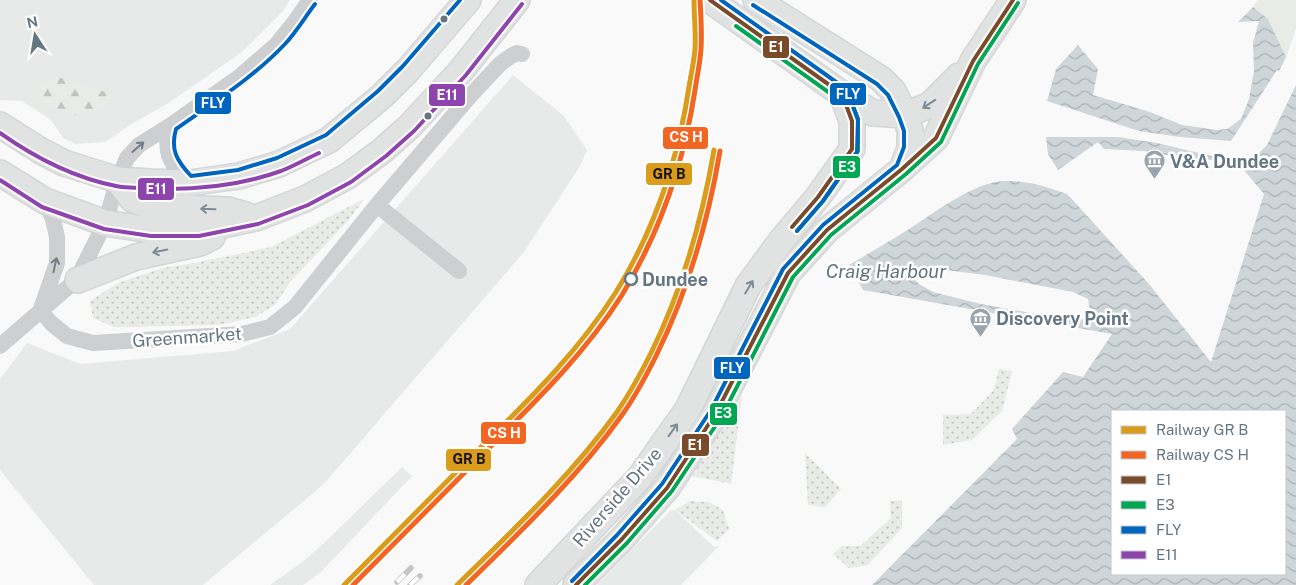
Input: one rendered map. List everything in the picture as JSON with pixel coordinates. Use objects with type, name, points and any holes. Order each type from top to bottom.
[{"type":"main road","points":[[0,125],[64,163],[118,180],[189,183],[239,176],[279,164],[329,140],[382,96],[408,70],[468,0]]},
{"type":"main road","points":[[78,280],[136,256],[200,243],[305,199],[348,176],[382,151],[409,126],[461,71],[518,0]]},
{"type":"main road","points":[[710,0],[842,94],[873,113],[905,115],[930,105],[973,61],[1013,0]]},
{"type":"main road","points":[[756,0],[881,78],[893,91],[910,130],[910,148],[902,170]]},
{"type":"main road","name":"Riverside Drive","points":[[576,585],[622,539],[667,488],[716,414],[788,273],[827,230],[902,170],[936,138],[973,61]]},
{"type":"main road","name":"Riverside Drive","points":[[538,585],[640,477],[688,410],[748,286],[781,241],[818,197],[852,149],[852,121],[842,94]]},
{"type":"main road","points":[[0,173],[45,201],[105,223],[151,230],[199,230],[256,218]]},
{"type":"main road","points":[[118,180],[132,198],[154,207],[228,210],[256,218]]},
{"type":"street","points":[[0,346],[78,280],[105,223],[127,158],[139,145],[239,77],[276,45],[310,0]]},
{"type":"street","name":"Greenmarket","points":[[41,312],[67,336],[93,343],[242,334],[270,326],[296,307],[377,204],[470,96],[500,64],[517,53],[522,54]]},
{"type":"street","points":[[171,124],[167,149],[178,172],[189,183]]},
{"type":"street","points":[[41,312],[57,263],[57,237],[53,219],[45,201]]},
{"type":"street","points":[[377,204],[459,271]]},
{"type":"shaded area","points":[[0,0],[290,0],[283,11],[242,52],[167,104],[133,123],[105,142],[75,144],[63,138],[51,120],[22,101],[0,100]]},
{"type":"shaded area","points":[[513,75],[564,116],[587,150],[580,166],[524,252],[323,485],[203,585],[94,585],[0,470],[0,379],[27,343],[80,364],[233,351],[290,329]]},
{"type":"shaded area","points":[[402,467],[412,476],[321,572],[303,585],[270,585],[301,563],[324,543]]},
{"type":"shaded area","points":[[671,510],[675,510],[714,547],[719,546],[681,585],[597,585]]},
{"type":"green space","points":[[1258,0],[1296,0],[1296,29],[1286,57],[1268,19],[1253,7]]},
{"type":"green space","points":[[55,76],[111,94],[106,107],[76,115],[45,104],[35,90]]},
{"type":"green space","points":[[364,199],[348,221],[290,282],[275,305],[255,317],[219,325],[114,327],[93,318],[90,301],[118,283],[162,268],[271,247]]},
{"type":"green space","points":[[999,369],[1012,371],[1002,411],[972,440],[943,445],[943,415],[971,414],[994,390]]},
{"type":"green space","points":[[742,395],[731,484],[692,476]]},
{"type":"green space","points":[[805,453],[841,489],[825,507],[808,505]]},
{"type":"green space","points":[[902,500],[902,528],[868,565],[849,568],[833,554],[842,546],[860,546],[891,518],[890,501]]},
{"type":"green space","points":[[690,501],[709,502],[723,510],[729,529],[717,541],[675,510]]},
{"type":"water","points":[[1253,7],[1268,19],[1286,57],[1279,71],[1277,70],[1231,141],[1180,137],[1139,131],[1047,101],[1056,69],[1078,45],[1098,69],[1093,95],[1150,112],[1182,125],[1217,130],[1227,129],[1241,119],[1249,99],[1254,71],[1253,43],[1259,21],[1238,22]]},
{"type":"water","name":"Craig Harbour","points":[[1296,85],[1296,585],[872,585],[1017,439],[1012,429],[1063,372],[1083,377],[1112,334],[863,290],[849,265],[956,199],[982,186],[994,182],[1007,181],[1045,187],[1067,194],[1070,197],[1149,284],[1211,362],[1264,194],[1243,169],[1267,145]],"holes":[[[938,269],[985,275],[1073,292],[1088,299],[1090,310],[1084,319],[1069,320],[981,304],[933,292],[919,284],[909,274],[922,270]]]},
{"type":"water","points":[[1046,137],[1118,137],[1157,143],[1233,161],[1190,159],[1144,151],[1104,149],[1098,142],[1058,170],[1048,154]]},
{"type":"railway","points":[[397,582],[411,568]]},
{"type":"railway","points":[[410,585],[420,576]]},
{"type":"transit line","name":"FLY","points":[[315,4],[289,39],[273,56],[233,89],[176,129],[174,149],[182,165],[191,176],[238,170],[277,158],[326,135],[378,91],[403,66],[460,0]]},
{"type":"transit line","points":[[344,585],[538,390],[587,333],[616,292],[630,268],[653,218],[663,193],[678,141],[695,54],[694,0]]},
{"type":"transit line","points":[[353,585],[544,393],[593,336],[622,295],[636,271],[659,221],[669,196],[684,144],[701,54],[700,0]]},
{"type":"transit line","name":"E1","points":[[710,0],[842,94]]},
{"type":"transit line","name":"FLY","points":[[721,0],[846,89],[858,119],[857,152],[823,201],[797,231]]},
{"type":"transit line","name":"E1","points":[[576,585],[622,539],[667,488],[716,413],[788,273],[827,230],[902,169],[936,138],[973,61],[1013,0]]},
{"type":"transit line","name":"E3","points":[[585,585],[627,543],[672,491],[722,416],[793,277],[831,235],[906,174],[941,142],[978,64],[1018,3]]},
{"type":"transit line","name":"E11","points":[[0,180],[42,207],[104,229],[151,236],[199,236],[258,224],[308,205],[351,182],[386,156],[414,131],[466,75],[522,4]]},
{"type":"transit line","name":"FLY","points":[[572,581],[617,535],[662,484],[711,410],[783,269],[823,225],[897,165],[904,147],[904,131],[899,117],[888,95],[877,84],[753,5]]},
{"type":"transit line","name":"E3","points":[[736,26],[838,99]]},
{"type":"transit line","name":"E3","points":[[797,231],[823,201],[858,151],[858,120],[848,92]]},
{"type":"transit line","name":"E1","points":[[792,227],[818,197],[852,149],[852,121],[842,94]]},
{"type":"transit line","name":"E11","points":[[0,133],[55,166],[85,178],[119,187],[175,189],[211,187],[247,181],[281,171],[319,153]]},
{"type":"transit line","points":[[457,585],[561,480],[599,436],[631,390],[662,328],[682,279],[704,202],[714,150]]},
{"type":"transit line","points":[[466,585],[528,524],[586,461],[636,394],[678,307],[696,256],[720,151]]},
{"type":"place","name":"V&A Dundee","points":[[1154,180]]},
{"type":"place","name":"Dundee","points":[[631,279]]},
{"type":"place","name":"Discovery Point","points":[[980,337]]}]
